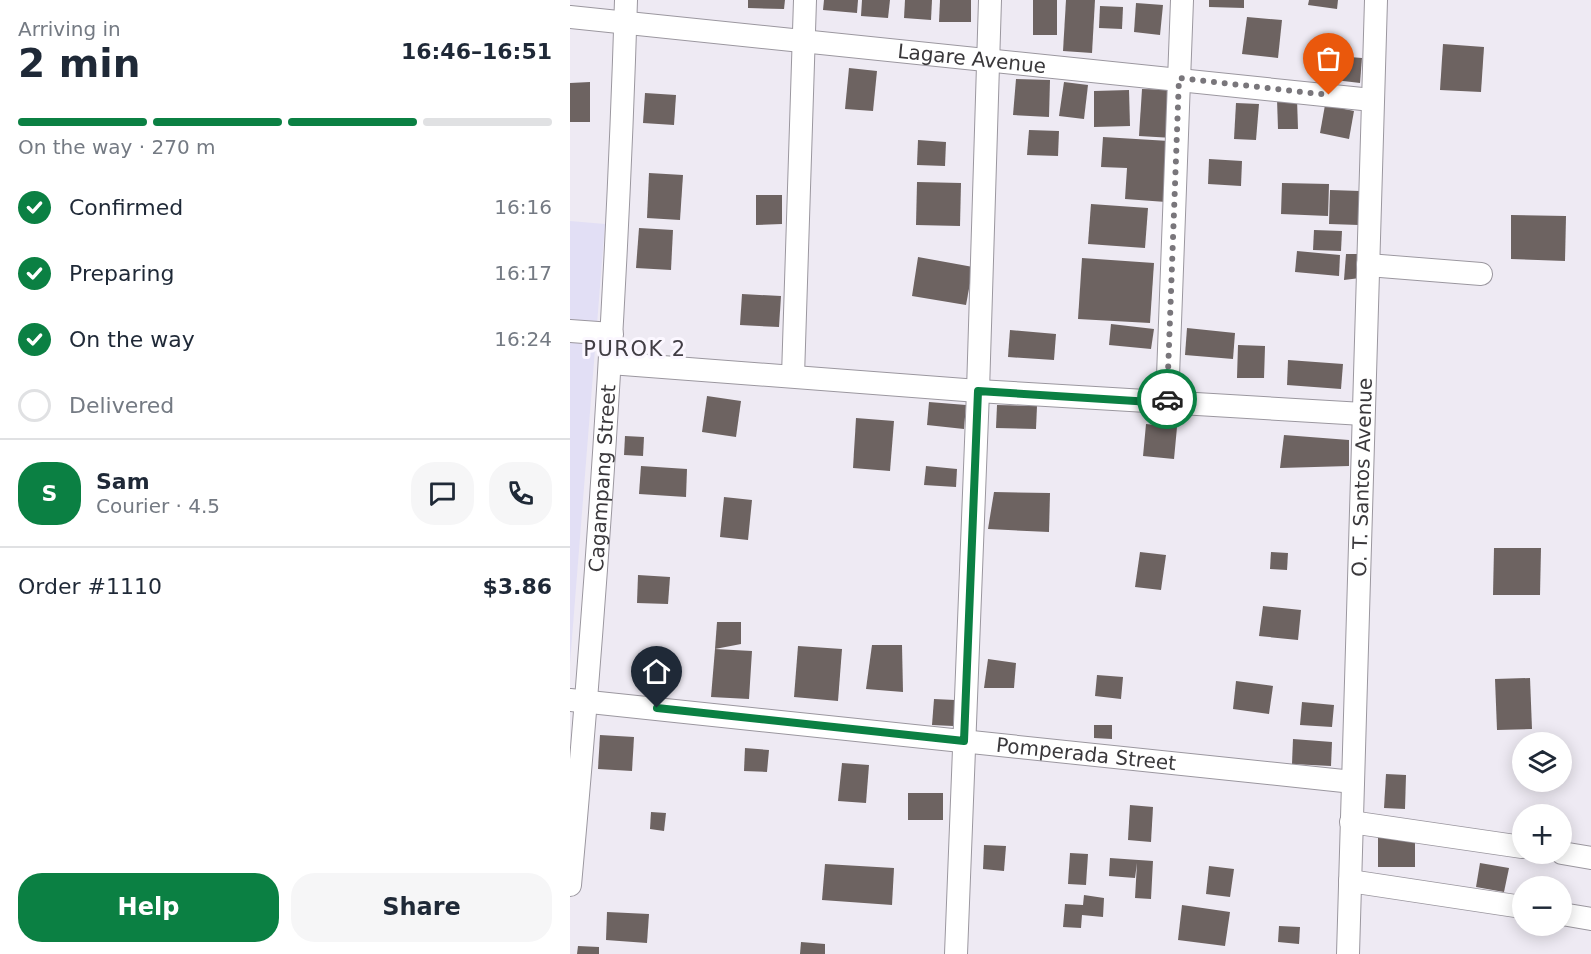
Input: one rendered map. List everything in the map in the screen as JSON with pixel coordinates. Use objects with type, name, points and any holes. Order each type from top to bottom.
[{"type":"street","name":"Cagampang Street","points":[[570,885],[578,700],[612,334],[626,0]]},
{"type":"street","points":[[793,376],[805,0]]},
{"type":"street","points":[[956,954],[978,391],[990,0]]},
{"type":"street","points":[[1167,403],[1182,0]]},
{"type":"street","name":"O. T. Santos Avenue","points":[[1348,954],[1376,0]]},
{"type":"street","name":"Lagare Avenue","points":[[570,17],[1179,78],[1372,100]]},
{"type":"street","points":[[1368,266],[1481,274]]},
{"type":"street","points":[[570,331],[612,334]]},
{"type":"street","points":[[610,363],[978,391],[1363,414]]},
{"type":"street","name":"Pomperada Street","points":[[578,700],[1353,782]]},
{"type":"street","points":[[1351,822],[1512,846]]},
{"type":"street","points":[[1572,855],[1591,858]]},
{"type":"street","points":[[1350,881],[1512,905]]},
{"type":"street","points":[[1572,916],[1591,919]]},
{"type":"shaded area","points":[[570,221],[605,224],[570,663]]},
{"type":"building","points":[[748,0],[785,0],[784,9],[748,8]]},
{"type":"building","points":[[824,0],[858,0],[857,13],[823,10]]},
{"type":"building","points":[[862,0],[890,0],[888,18],[861,16]]},
{"type":"building","points":[[905,0],[932,0],[931,20],[904,18]]},
{"type":"building","points":[[940,0],[971,0],[971,22],[939,22]]},
{"type":"building","points":[[1033,0],[1057,0],[1057,35],[1033,35]]},
{"type":"building","points":[[1066,0],[1095,0],[1092,53],[1063,51]]},
{"type":"building","points":[[1209,0],[1244,0],[1244,8],[1209,7]]},
{"type":"building","points":[[1309,0],[1338,0],[1337,9],[1308,5]]},
{"type":"building","points":[[1136,3],[1163,5],[1160,35],[1134,32]]},
{"type":"building","points":[[1100,6],[1123,7],[1122,29],[1099,28]]},
{"type":"building","points":[[1247,17],[1282,20],[1278,58],[1242,54]]},
{"type":"building","points":[[1443,44],[1484,47],[1481,92],[1440,90]]},
{"type":"building","points":[[1337,56],[1362,58],[1360,83],[1335,80]]},
{"type":"building","points":[[849,68],[877,71],[873,111],[845,109]]},
{"type":"building","points":[[1016,79],[1050,80],[1049,117],[1013,115]]},
{"type":"building","points":[[590,82],[590,122],[570,122],[570,83]]},
{"type":"building","points":[[1064,82],[1088,85],[1084,119],[1059,116]]},
{"type":"building","points":[[1142,89],[1175,90],[1173,138],[1139,136]]},
{"type":"building","points":[[1129,90],[1130,126],[1094,127],[1094,91]]},
{"type":"building","points":[[645,93],[676,95],[674,125],[643,123]]},
{"type":"building","points":[[1277,99],[1297,99],[1298,129],[1278,129]]},
{"type":"building","points":[[1236,103],[1259,104],[1256,140],[1234,139]]},
{"type":"building","points":[[1325,105],[1354,111],[1349,139],[1320,133]]},
{"type":"building","points":[[1029,130],[1059,131],[1058,156],[1027,155]]},
{"type":"building","points":[[1103,137],[1169,141],[1166,202],[1125,199],[1127,168],[1101,167]]},
{"type":"building","points":[[918,140],[946,142],[945,166],[917,165]]},
{"type":"building","points":[[1209,159],[1242,161],[1241,186],[1208,184]]},
{"type":"building","points":[[649,173],[683,175],[680,220],[647,218]]},
{"type":"building","points":[[917,182],[961,183],[960,226],[916,225]]},
{"type":"building","points":[[1282,183],[1329,184],[1328,216],[1281,214]]},
{"type":"building","points":[[1330,190],[1360,191],[1359,225],[1329,224]]},
{"type":"building","points":[[756,195],[782,195],[782,224],[756,225]]},
{"type":"building","points":[[1091,204],[1148,208],[1145,248],[1088,244]]},
{"type":"building","points":[[1511,215],[1566,216],[1565,261],[1511,259]]},
{"type":"building","points":[[639,228],[673,230],[671,270],[636,268]]},
{"type":"building","points":[[1314,230],[1342,231],[1341,251],[1313,250]]},
{"type":"building","points":[[1297,251],[1340,255],[1339,276],[1295,272]]},
{"type":"building","points":[[1346,254],[1357,254],[1360,278],[1344,280]]},
{"type":"building","points":[[918,257],[973,267],[966,305],[912,296]]},
{"type":"building","points":[[1082,258],[1154,263],[1150,323],[1078,319]]},
{"type":"building","points":[[742,294],[781,296],[779,327],[740,325]]},
{"type":"building","points":[[1111,324],[1154,329],[1151,349],[1109,345]]},
{"type":"building","points":[[1187,328],[1235,333],[1233,359],[1185,355]]},
{"type":"building","points":[[1010,330],[1056,334],[1054,360],[1008,357]]},
{"type":"building","points":[[1238,345],[1265,346],[1264,378],[1237,378]]},
{"type":"building","points":[[1288,360],[1343,364],[1341,389],[1287,385]]},
{"type":"building","points":[[707,396],[741,401],[736,437],[702,432]]},
{"type":"building","points":[[929,402],[966,405],[964,429],[927,425]]},
{"type":"building","points":[[997,405],[1037,406],[1036,429],[996,428]]},
{"type":"building","points":[[856,418],[894,421],[890,471],[853,468]]},
{"type":"building","points":[[1146,424],[1177,427],[1174,459],[1143,456]]},
{"type":"building","points":[[1284,435],[1349,440],[1349,466],[1280,468]]},
{"type":"building","points":[[625,436],[644,437],[643,456],[624,455]]},
{"type":"building","points":[[641,466],[687,469],[686,497],[639,494]]},
{"type":"building","points":[[926,466],[957,469],[956,487],[924,485]]},
{"type":"building","points":[[994,492],[1050,493],[1049,532],[988,529]]},
{"type":"building","points":[[724,497],[752,500],[748,540],[720,537]]},
{"type":"building","points":[[1494,548],[1541,548],[1540,595],[1493,595]]},
{"type":"building","points":[[1140,552],[1166,555],[1161,590],[1135,587]]},
{"type":"building","points":[[1271,552],[1288,553],[1287,570],[1270,569]]},
{"type":"building","points":[[638,575],[670,577],[668,604],[637,603]]},
{"type":"building","points":[[1263,606],[1301,610],[1298,640],[1259,636]]},
{"type":"building","points":[[717,622],[741,622],[741,644],[715,649]]},
{"type":"building","points":[[872,645],[902,645],[903,692],[866,689]]},
{"type":"building","points":[[798,646],[842,649],[838,701],[794,697]]},
{"type":"building","points":[[715,649],[752,651],[749,699],[711,697]]},
{"type":"building","points":[[988,659],[1016,663],[1014,688],[984,688]]},
{"type":"building","points":[[1097,675],[1123,677],[1121,699],[1095,696]]},
{"type":"building","points":[[1530,678],[1532,729],[1497,730],[1495,679]]},
{"type":"building","points":[[1236,681],[1273,686],[1269,714],[1233,709]]},
{"type":"building","points":[[934,699],[955,700],[953,726],[932,725]]},
{"type":"building","points":[[1302,702],[1334,705],[1332,727],[1300,725]]},
{"type":"building","points":[[1094,725],[1112,725],[1112,739],[1094,738]]},
{"type":"building","points":[[600,735],[634,737],[632,771],[598,769]]},
{"type":"building","points":[[1293,739],[1332,742],[1331,766],[1292,764]]},
{"type":"building","points":[[745,748],[769,750],[767,772],[744,771]]},
{"type":"building","points":[[842,763],[869,765],[866,803],[838,801]]},
{"type":"building","points":[[1386,774],[1406,775],[1405,809],[1384,808]]},
{"type":"building","points":[[908,793],[943,793],[943,820],[908,820]]},
{"type":"building","points":[[1130,805],[1153,807],[1151,842],[1128,840]]},
{"type":"building","points":[[651,812],[666,813],[664,831],[650,829]]},
{"type":"building","points":[[1378,836],[1415,836],[1415,867],[1378,867]]},
{"type":"building","points":[[984,845],[1006,846],[1004,871],[983,869]]},
{"type":"building","points":[[1070,853],[1088,854],[1086,885],[1068,884]]},
{"type":"building","points":[[1110,858],[1153,861],[1151,899],[1135,898],[1137,863],[1135,878],[1109,876]]},
{"type":"building","points":[[1480,863],[1509,868],[1504,892],[1476,887]]},
{"type":"building","points":[[825,864],[894,868],[892,905],[822,900]]},
{"type":"building","points":[[1209,866],[1234,869],[1230,897],[1206,894]]},
{"type":"building","points":[[1084,895],[1104,898],[1103,917],[1082,915],[1081,928],[1063,927],[1065,904],[1083,905]]},
{"type":"building","points":[[1182,905],[1230,912],[1225,946],[1178,940]]},
{"type":"building","points":[[607,912],[649,914],[647,943],[606,940]]},
{"type":"building","points":[[1279,926],[1300,927],[1299,944],[1278,942]]},
{"type":"building","points":[[801,942],[825,944],[825,954],[800,954]]},
{"type":"building","points":[[578,946],[599,947],[599,954],[577,954]]},
{"type":"way so far","points":[[1167,399],[1179,78],[1329,95]]},
{"type":"district","name":"PUROK 2","points":[[635,349]]},
{"type":"route","points":[[657,708],[964,741],[978,391],[1167,403],[1167,399]]}]
